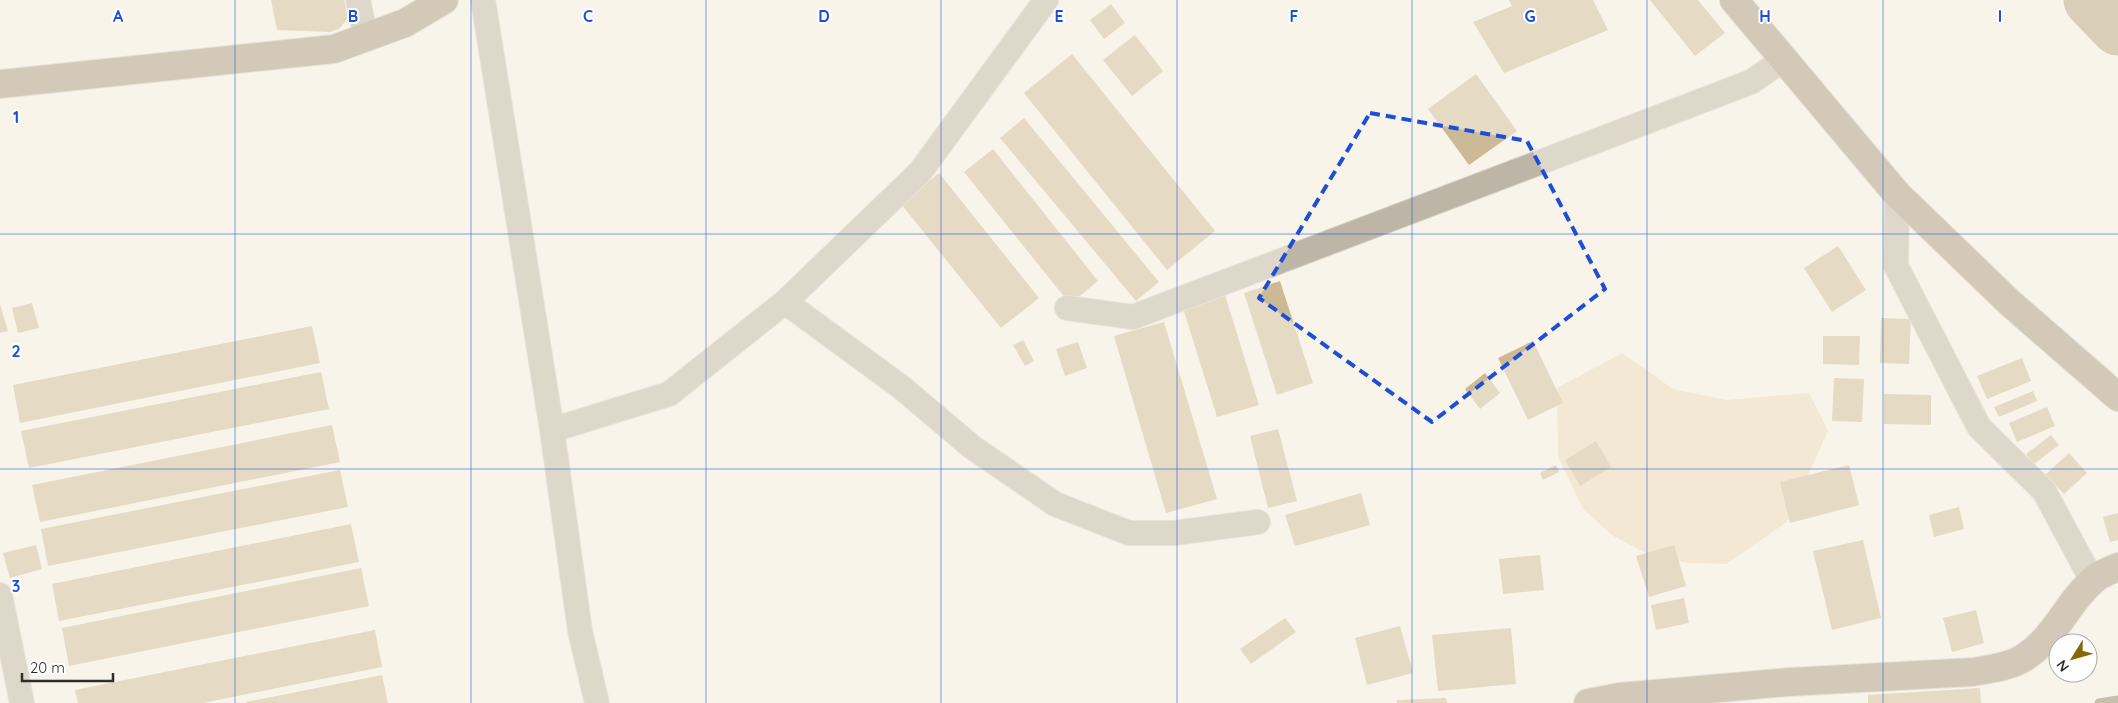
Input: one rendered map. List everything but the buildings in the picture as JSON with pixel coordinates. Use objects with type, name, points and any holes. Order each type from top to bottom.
[{"type":"street","points":[[358,0],[366,37]]},
{"type":"street","points":[[0,84],[334,49],[405,23],[444,0]]},
{"type":"street","points":[[483,0],[552,430],[580,631],[598,703]]},
{"type":"street","points":[[552,430],[669,394],[785,302],[920,172],[1046,0]]},
{"type":"street","points":[[1734,0],[1897,194],[2010,303],[2118,397]]},
{"type":"street","points":[[1067,308],[1133,317],[1751,82],[1783,60]]},
{"type":"street","points":[[1897,194],[1896,266],[1979,427],[2044,491],[2092,582]]},
{"type":"street","points":[[785,302],[901,387],[972,447],[1055,504],[1129,534],[1174,533],[1258,522]]},
{"type":"street","points":[[1588,703],[1619,697],[1780,682],[1973,672],[1996,668],[2024,658],[2050,637],[2080,595],[2092,582],[2097,577],[2118,568]]},
{"type":"street","points":[[0,595],[22,703]]},
{"type":"highlighted area","points":[[1370,113],[1527,141],[1605,289],[1432,422],[1259,298]]},
{"type":"shaded area","points":[[1622,353],[1673,389],[1727,400],[1809,393],[1828,431],[1787,522],[1726,564],[1689,563],[1650,555],[1613,536],[1583,509],[1558,457],[1557,388]]},
{"type":"waterway","points":[[2091,0],[2118,28]]},
{"type":"waterway","points":[[2099,703],[2118,700]]}]
